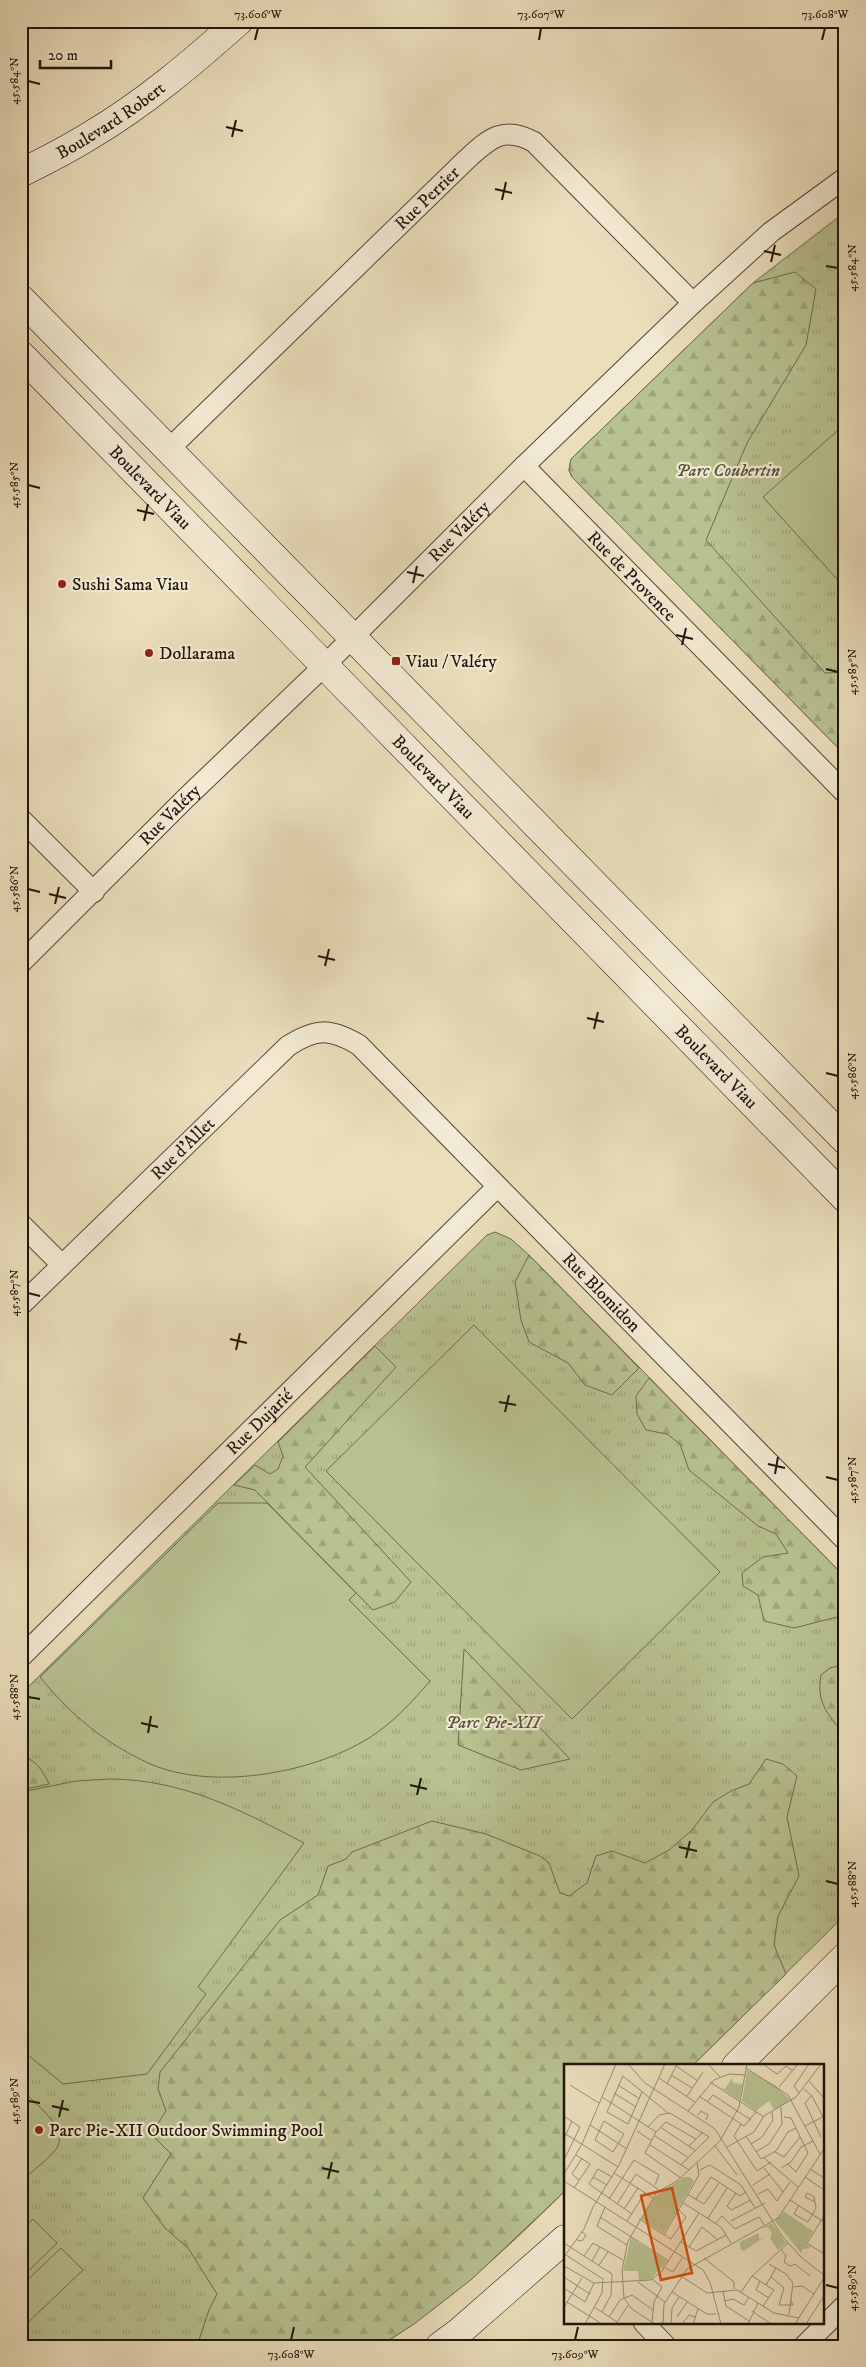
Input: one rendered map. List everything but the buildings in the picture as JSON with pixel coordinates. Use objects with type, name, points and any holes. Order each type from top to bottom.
[{"type":"main road","name":"Boulevard Robert","points":[[21,173],[92,134],[132,108],[186,67],[239,21]]},
{"type":"main road","points":[[21,299],[845,1140]]},
{"type":"main road","name":"Boulevard Viau","points":[[21,355],[845,1198]]},
{"type":"main road","points":[[738,2064],[845,1957]]},
{"type":"main road","points":[[440,2346],[459,2332],[564,2240]]},
{"type":"street","name":"Rue Perrier","points":[[169,449],[466,160],[496,136],[509,133],[523,136],[534,142],[693,302]]},
{"type":"street","name":"Rue Valéry","points":[[21,963],[186,798],[324,666],[524,466],[693,302],[771,232],[845,178]]},
{"type":"street","name":"Rue de Provence","points":[[524,466],[845,793]]},
{"type":"street","points":[[21,819],[94,892]]},
{"type":"street","name":"Rue d'Allet","points":[[21,1305],[288,1046],[304,1036],[323,1031],[342,1036],[359,1045]]},
{"type":"street","name":"Rue Blomidon","points":[[359,1045],[845,1540]]},
{"type":"street","name":"Rue Dujarié","points":[[21,1657],[497,1187]]},
{"type":"street","points":[[21,1224],[62,1265]]},
{"type":"street","points":[[804,2346],[845,2305]]},
{"type":"street","points":[[645,2324],[666,2346]]},
{"type":"green space","name":"Parc Coubertin","points":[[845,212],[845,755],[572,477],[569,470],[571,459],[753,283]]},
{"type":"green space","points":[[795,272],[816,289],[806,345],[747,443],[706,540],[825,673],[845,672],[845,755],[572,477],[569,470],[571,459],[753,283]]},
{"type":"green space","points":[[845,424],[845,588],[763,497]]},
{"type":"green space","name":"Parc Pie-XII","points":[[495,1232],[511,1239],[529,1255],[845,1577],[845,1915],[694,2064],[564,2064],[564,2192],[477,2274],[406,2329],[380,2346],[21,2346],[21,1694],[487,1235]]},
{"type":"green space","points":[[529,1255],[639,1368],[612,1395],[585,1385],[568,1363],[529,1342],[521,1320],[515,1282]]},
{"type":"green space","points":[[474,1325],[720,1572],[572,1719],[326,1471]]},
{"type":"green space","points":[[375,1346],[396,1367],[305,1467],[411,1582],[395,1602],[373,1610],[255,1490],[234,1485],[255,1465],[270,1474],[278,1469],[283,1456],[278,1442]]},
{"type":"green space","points":[[649,1378],[845,1577],[845,1615],[794,1628],[764,1621],[758,1595],[743,1586],[742,1573],[763,1557],[788,1553],[776,1534],[758,1526],[689,1470],[680,1444],[667,1434],[646,1430],[637,1414],[636,1396]]},
{"type":"green space","points":[[218,1503],[267,1503],[356,1593],[349,1600],[430,1681],[394,1719],[378,1732],[345,1751],[290,1769],[259,1775],[199,1776],[171,1771],[146,1762],[115,1745],[75,1715],[40,1677]]},
{"type":"green space","points":[[464,1649],[570,1759],[521,1770],[458,1745]]},
{"type":"green space","points":[[838,1666],[845,1669],[845,1735],[829,1715],[820,1693],[821,1675],[830,1668]]},
{"type":"green space","points":[[21,1755],[38,1766],[49,1784],[21,1790]]},
{"type":"green space","points":[[766,1759],[783,1764],[797,1776],[787,1817],[799,1876],[778,1916],[774,1945],[786,1974],[694,2064],[564,2064],[564,2192],[472,2279],[414,2324],[380,2346],[197,2346],[209,2310],[217,2294],[188,2248],[165,2228],[143,2198],[171,2154],[151,2134],[166,2111],[158,2089],[160,2072],[280,1920],[318,1895],[328,1866],[346,1859],[352,1852],[432,1821],[486,1834],[540,1856],[549,1863],[560,1893],[569,1896],[587,1883],[596,1856],[612,1851],[645,1863],[669,1850],[692,1830],[713,1802],[731,1791],[749,1784]]},
{"type":"green space","points":[[111,1779],[138,1781],[188,1791],[258,1819],[304,1843],[198,1987],[206,1994],[147,2074],[63,2084],[21,2049],[21,1792],[76,1781]]},
{"type":"green space","name":"Parc Pie-XII Outdoor Swimming Pool","points":[[21,2090],[47,2115],[58,2131],[59,2139],[58,2146],[51,2155],[21,2181]]},
{"type":"green space","points":[[33,2219],[57,2243],[21,2278],[21,2231]]},
{"type":"green space","points":[[61,2248],[83,2270],[21,2329],[21,2286]]},
{"type":"place","name":"Sushi Sama Viau","points":[[62,584]]},
{"type":"place","name":"Dollarama","points":[[149,653]]},
{"type":"place","name":"Viau / Valéry","points":[[396,661]]},
{"type":"place","name":"Parc Pie-XII Outdoor Swimming Pool","points":[[39,2130]]}]
